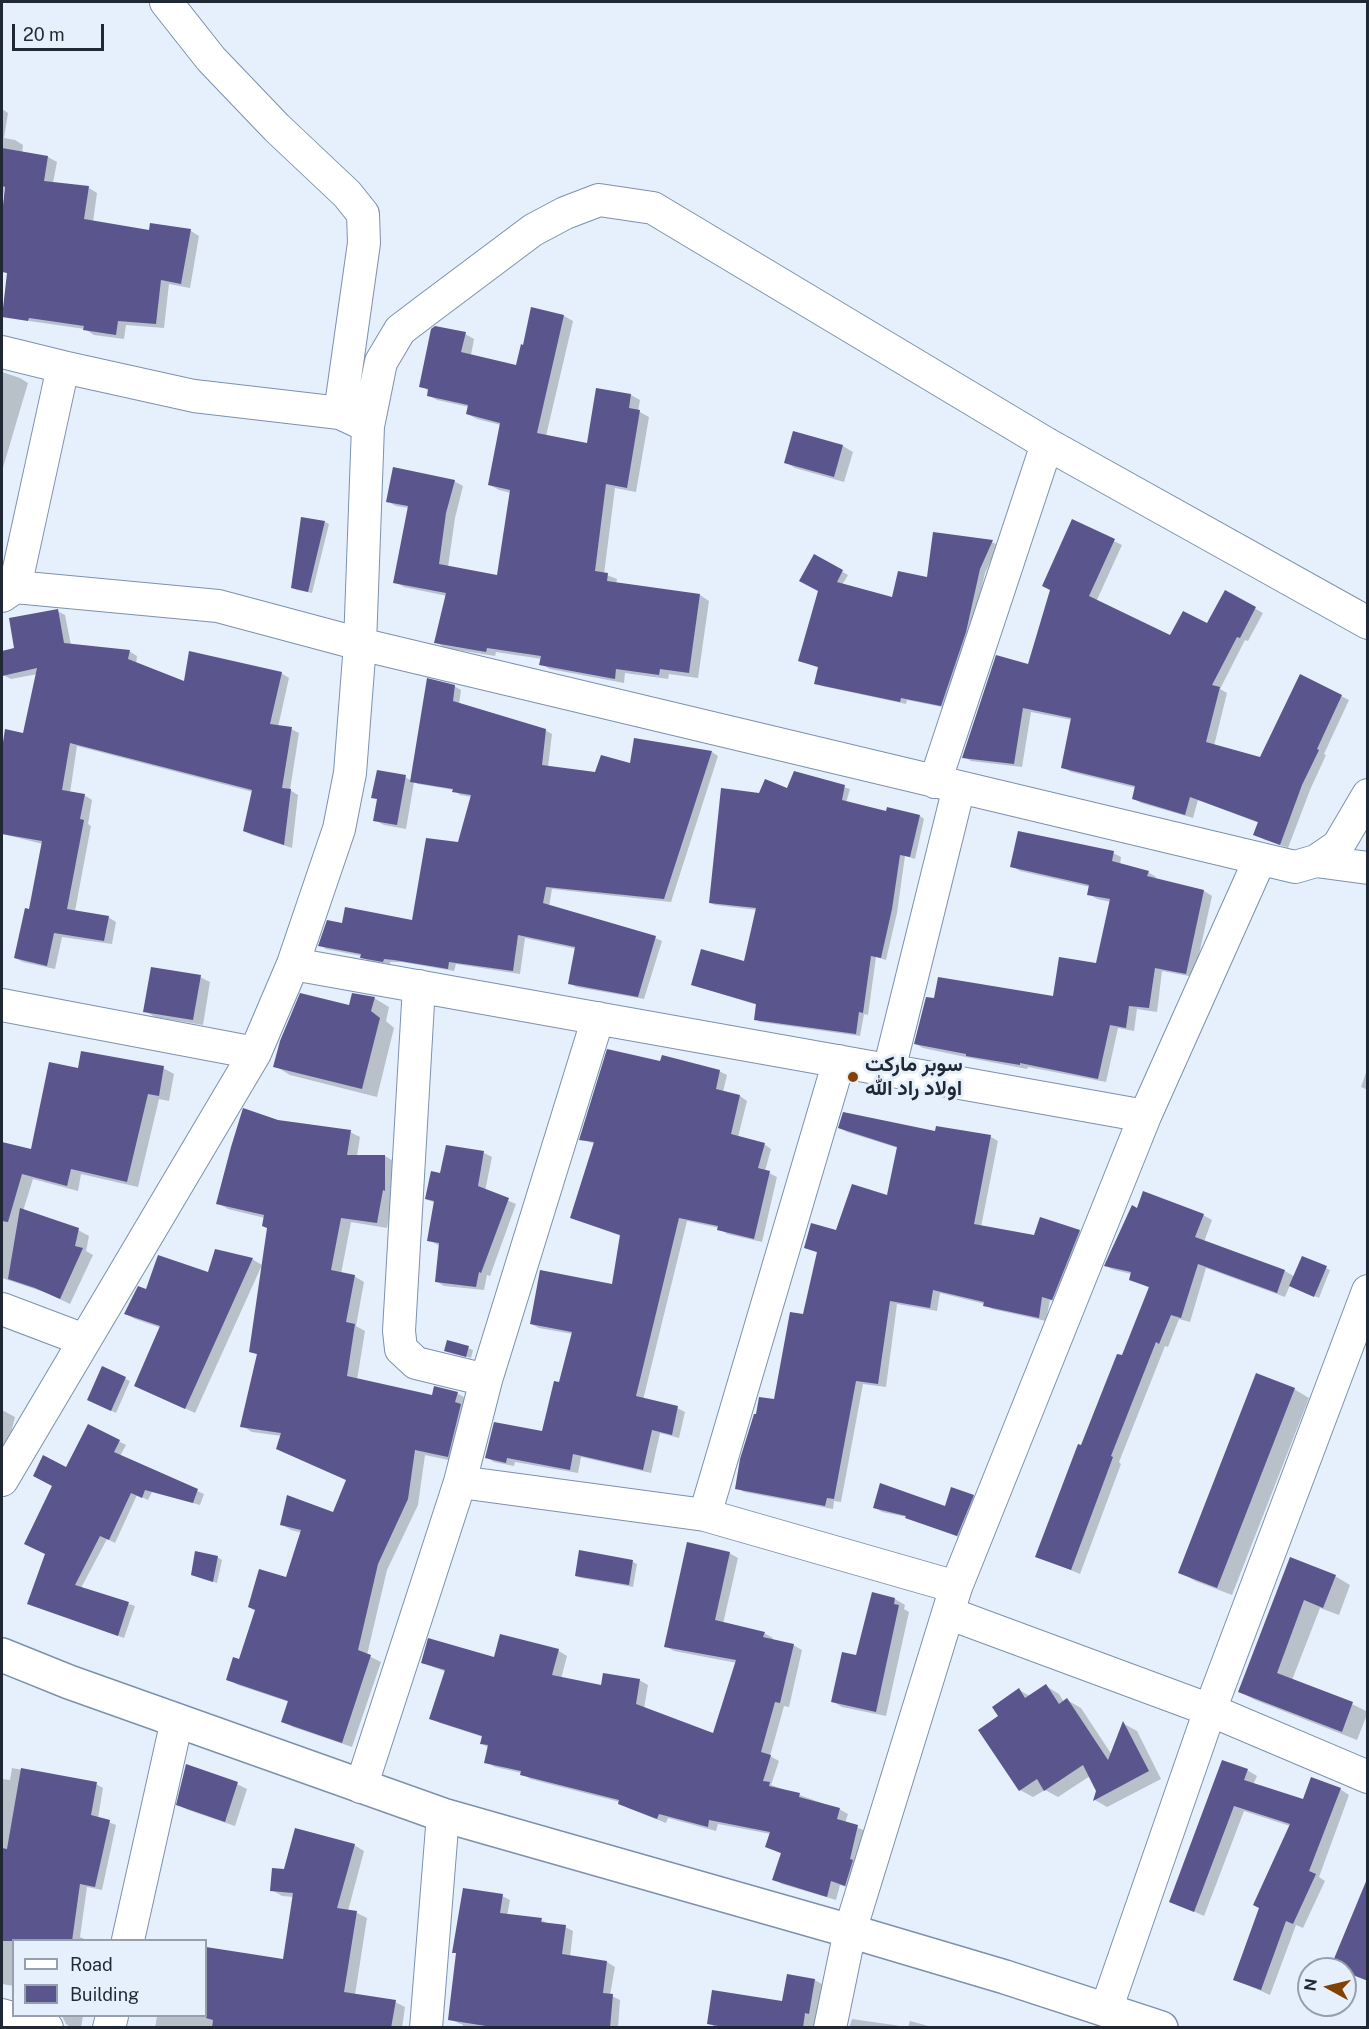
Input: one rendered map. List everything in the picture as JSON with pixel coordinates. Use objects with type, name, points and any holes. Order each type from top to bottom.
[{"type":"street","points":[[166,2],[211,59],[277,128],[347,194],[363,214],[364,243],[340,413]]},
{"type":"street","points":[[2,1480],[255,1053],[293,964],[339,829],[350,774],[360,644],[368,426],[381,362],[400,330],[533,230],[565,213],[599,200],[653,208],[1047,444],[1368,623]]},
{"type":"street","points":[[2,352],[194,396],[340,413],[368,426]]},
{"type":"street","points":[[63,367],[8,591],[218,606],[360,644],[1295,867],[1316,861],[1338,846],[1368,795]]},
{"type":"street","points":[[890,1070],[947,784],[1047,444]]},
{"type":"street","points":[[830,2028],[850,1931],[952,1600],[1145,1116],[1260,859]]},
{"type":"street","points":[[1316,861],[1368,868]]},
{"type":"street","points":[[293,964],[1145,1116]]},
{"type":"street","points":[[419,986],[399,1319],[401,1349],[416,1363],[486,1380]]},
{"type":"street","points":[[2,1005],[255,1053]]},
{"type":"street","points":[[361,1787],[460,1482],[486,1380],[598,1018]]},
{"type":"street","points":[[705,1515],[839,1061]]},
{"type":"street","points":[[1106,2010],[1210,1710],[1368,1291]]},
{"type":"street","points":[[2,1309],[84,1340]]},
{"type":"street","points":[[460,1482],[705,1515],[952,1600],[1368,1777]]},
{"type":"street","points":[[2,1655],[69,1682],[443,1815],[850,1931],[1005,1977],[1161,2028]]},
{"type":"street","points":[[128,1939],[177,1720]]},
{"type":"street","points":[[426,2028],[443,1815]]},
{"type":"street","points":[[2,2015],[46,2028]]},
{"type":"building","points":[[2,148],[48,156],[44,181],[89,186],[84,219],[149,230],[150,223],[191,229],[181,284],[161,280],[156,324],[118,321],[116,335],[83,330],[84,326],[29,318],[28,321],[2,317],[7,273],[2,272],[2,214],[5,187],[2,186]]},
{"type":"building","points":[[531,307],[564,315],[537,433],[587,443],[596,388],[631,394],[629,408],[640,410],[627,488],[606,484],[595,571],[608,573],[607,581],[700,594],[689,673],[660,669],[659,675],[616,669],[615,679],[539,665],[541,656],[487,648],[486,652],[434,643],[446,593],[393,583],[408,506],[386,502],[393,467],[455,480],[446,513],[439,564],[497,575],[510,490],[488,485],[500,423],[466,414],[468,405],[427,396],[428,389],[419,387],[431,329],[435,326],[466,332],[461,352],[516,365]]},
{"type":"building","points":[[793,431],[843,445],[834,477],[784,463]]},
{"type":"building","points":[[301,517],[325,521],[308,592],[291,588]]},
{"type":"building","points":[[1072,519],[1115,539],[1089,596],[1170,635],[1183,611],[1207,623],[1225,590],[1256,607],[1240,638],[1237,637],[1212,685],[1220,687],[1206,742],[1260,757],[1300,674],[1342,695],[1302,785],[1280,845],[1253,835],[1258,822],[1190,797],[1185,815],[1132,799],[1135,786],[1061,768],[1071,718],[1023,708],[1014,764],[962,758],[996,655],[1028,664],[1050,590],[1042,586]]},
{"type":"building","points":[[933,532],[993,540],[980,569],[966,632],[941,706],[901,698],[900,702],[814,684],[818,667],[798,661],[818,591],[799,581],[814,554],[843,570],[837,582],[892,597],[898,571],[927,577]]},
{"type":"building","points":[[58,609],[64,643],[130,650],[128,659],[184,681],[189,651],[282,672],[270,724],[292,727],[282,788],[291,789],[284,845],[243,831],[252,790],[70,743],[62,790],[85,794],[80,819],[84,820],[67,909],[109,916],[104,941],[54,933],[47,966],[14,958],[25,908],[29,909],[42,841],[2,834],[2,749],[5,729],[23,733],[37,668],[2,676],[2,651],[14,648],[9,618]]},
{"type":"building","points":[[427,678],[455,685],[453,701],[546,729],[542,765],[595,772],[601,755],[630,763],[634,738],[712,751],[664,899],[546,887],[543,903],[656,936],[638,997],[568,984],[575,947],[518,935],[513,971],[449,962],[448,969],[394,960],[384,959],[383,962],[360,958],[361,954],[318,946],[327,920],[342,923],[345,907],[412,920],[426,838],[458,842],[471,795],[452,792],[453,789],[410,782]]},
{"type":"building","points":[[377,770],[406,775],[397,825],[373,821],[377,799],[371,798]]},
{"type":"building","points":[[794,771],[845,785],[842,800],[886,811],[887,807],[920,815],[910,857],[900,855],[892,909],[881,958],[871,956],[863,1013],[859,1012],[856,1034],[754,1020],[756,1004],[691,985],[701,949],[744,961],[756,908],[709,903],[721,788],[759,793],[765,779],[787,788]]},
{"type":"building","points":[[1018,831],[1114,851],[1112,861],[1149,871],[1147,876],[1204,890],[1186,974],[1155,968],[1149,1008],[1129,1006],[1126,1028],[1110,1025],[1098,1079],[1020,1063],[1020,1065],[966,1056],[966,1054],[914,1044],[926,997],[934,998],[938,977],[1053,996],[1059,957],[1096,963],[1110,899],[1087,895],[1089,885],[1010,867]]},
{"type":"building","points":[[151,967],[201,975],[193,1020],[143,1012]]},
{"type":"building","points":[[300,993],[349,1005],[352,993],[375,997],[371,1011],[380,1018],[362,1089],[273,1067],[280,1041]]},
{"type":"building","points":[[607,1049],[660,1061],[662,1055],[720,1070],[716,1089],[740,1095],[731,1134],[765,1143],[758,1168],[770,1171],[754,1239],[717,1230],[718,1226],[679,1218],[636,1396],[678,1406],[672,1435],[652,1430],[643,1470],[573,1454],[570,1470],[507,1458],[506,1463],[485,1458],[494,1422],[542,1431],[554,1381],[559,1382],[572,1332],[530,1324],[540,1270],[612,1284],[620,1235],[570,1218],[594,1142],[579,1140]]},
{"type":"building","points":[[81,1051],[164,1066],[159,1096],[148,1094],[127,1182],[71,1169],[67,1186],[22,1174],[8,1222],[2,1221],[2,1142],[31,1149],[49,1062],[78,1068]]},
{"type":"building","points":[[243,1108],[278,1120],[351,1130],[347,1155],[385,1155],[385,1191],[383,1190],[377,1223],[341,1218],[331,1270],[355,1275],[346,1322],[355,1324],[347,1376],[432,1395],[434,1386],[458,1392],[455,1402],[461,1404],[448,1457],[415,1450],[408,1499],[378,1564],[358,1650],[371,1655],[342,1743],[281,1722],[288,1701],[226,1680],[233,1657],[239,1659],[255,1610],[248,1607],[259,1569],[286,1577],[301,1530],[280,1525],[287,1495],[333,1512],[346,1480],[276,1449],[281,1433],[240,1427],[257,1354],[249,1352],[267,1228],[262,1226],[264,1215],[216,1204]]},
{"type":"building","points":[[843,1112],[935,1131],[936,1126],[991,1135],[974,1224],[1034,1235],[1040,1217],[1080,1230],[1052,1300],[1042,1297],[1039,1318],[983,1306],[984,1302],[933,1290],[930,1308],[890,1301],[878,1384],[856,1381],[834,1499],[827,1498],[825,1506],[735,1489],[740,1459],[754,1414],[756,1414],[759,1397],[774,1399],[790,1312],[803,1314],[817,1252],[804,1248],[811,1223],[836,1230],[852,1184],[887,1195],[897,1147],[838,1128]]},
{"type":"building","points":[[446,1145],[484,1151],[478,1186],[509,1198],[481,1273],[479,1272],[476,1287],[435,1282],[439,1243],[427,1241],[434,1201],[425,1199],[431,1171],[440,1173]]},
{"type":"building","points":[[1143,1191],[1204,1214],[1195,1237],[1285,1270],[1277,1293],[1198,1264],[1181,1318],[1171,1315],[1159,1344],[1156,1342],[1111,1456],[1113,1457],[1071,1570],[1035,1557],[1078,1444],[1081,1445],[1117,1354],[1122,1355],[1149,1287],[1129,1280],[1131,1272],[1104,1266],[1132,1205],[1137,1208]]},
{"type":"building","points":[[20,1208],[79,1228],[75,1246],[83,1248],[60,1299],[8,1279]]},
{"type":"building","points":[[215,1249],[253,1258],[185,1409],[134,1386],[160,1326],[124,1314],[138,1286],[146,1289],[158,1255],[208,1272]]},
{"type":"building","points":[[1302,1256],[1327,1266],[1314,1297],[1289,1286]]},
{"type":"building","points":[[447,1340],[469,1346],[466,1357],[444,1351]]},
{"type":"building","points":[[102,1366],[126,1377],[111,1411],[87,1400]]},
{"type":"building","points":[[1256,1373],[1295,1388],[1217,1588],[1178,1573]]},
{"type":"building","points":[[88,1424],[120,1440],[114,1452],[198,1489],[193,1503],[145,1490],[142,1498],[131,1493],[109,1540],[100,1536],[75,1585],[129,1602],[118,1636],[27,1604],[45,1554],[24,1544],[52,1486],[33,1476],[43,1455],[66,1467]]},
{"type":"building","points":[[880,1483],[945,1506],[951,1487],[974,1495],[957,1536],[905,1518],[906,1516],[873,1508]]},
{"type":"building","points":[[687,1542],[730,1552],[715,1620],[765,1632],[763,1637],[794,1644],[780,1703],[775,1702],[761,1752],[771,1755],[763,1781],[770,1782],[769,1786],[800,1793],[799,1797],[840,1808],[837,1819],[858,1825],[850,1859],[853,1860],[845,1886],[831,1881],[827,1897],[772,1880],[781,1853],[765,1847],[770,1832],[709,1820],[708,1827],[659,1814],[657,1819],[618,1804],[619,1800],[520,1775],[521,1771],[484,1763],[488,1745],[480,1744],[482,1736],[429,1719],[445,1670],[421,1663],[428,1638],[494,1657],[500,1634],[559,1649],[552,1675],[601,1685],[603,1673],[640,1679],[636,1704],[713,1733],[736,1660],[664,1647]]},
{"type":"building","points":[[579,1550],[633,1560],[629,1585],[575,1576]]},
{"type":"building","points":[[195,1551],[218,1556],[213,1582],[191,1575]]},
{"type":"building","points":[[1290,1557],[1336,1575],[1323,1608],[1304,1600],[1277,1673],[1353,1702],[1342,1732],[1238,1692]]},
{"type":"building","points":[[872,1592],[895,1598],[894,1604],[899,1605],[876,1712],[831,1702],[842,1652],[856,1655]]},
{"type":"building","points":[[1046,1684],[1059,1704],[1067,1698],[1108,1760],[1123,1721],[1149,1771],[1093,1801],[1096,1791],[1083,1765],[1044,1791],[1037,1779],[1019,1791],[978,1730],[998,1716],[992,1707],[1019,1688],[1025,1698]]},
{"type":"building","points":[[1222,1760],[1248,1769],[1244,1780],[1303,1799],[1311,1777],[1341,1788],[1309,1871],[1316,1874],[1293,1924],[1286,1921],[1261,1990],[1233,1980],[1259,1908],[1253,1905],[1290,1824],[1234,1806],[1194,1912],[1169,1902]]},
{"type":"building","points":[[186,1764],[238,1782],[225,1822],[176,1805]]},
{"type":"building","points":[[21,1768],[97,1782],[91,1815],[110,1820],[95,1887],[80,1884],[72,1939],[2,1941],[2,1848],[7,1849]]},
{"type":"building","points":[[295,1828],[355,1844],[337,1908],[357,1911],[344,1992],[396,2000],[391,2028],[212,2028],[213,2020],[206,2018],[207,1947],[283,1959],[293,1893],[270,1891],[272,1868],[284,1869]]},
{"type":"building","points":[[1367,1879],[1368,1981],[1357,1977],[1357,1957],[1335,1957]]},
{"type":"building","points":[[463,1888],[503,1894],[500,1913],[542,1918],[541,1922],[566,1925],[562,1954],[607,1961],[603,1993],[613,1994],[610,2028],[486,2028],[486,2026],[448,2020],[456,1953],[452,1953]]},
{"type":"building","points":[[787,1974],[815,1979],[809,2014],[805,2013],[803,2028],[729,2028],[707,2024],[712,1990],[782,2001]]},
{"type":"place","name":"سوبر ماركت اولاد راد الله","points":[[853,1077]]}]
